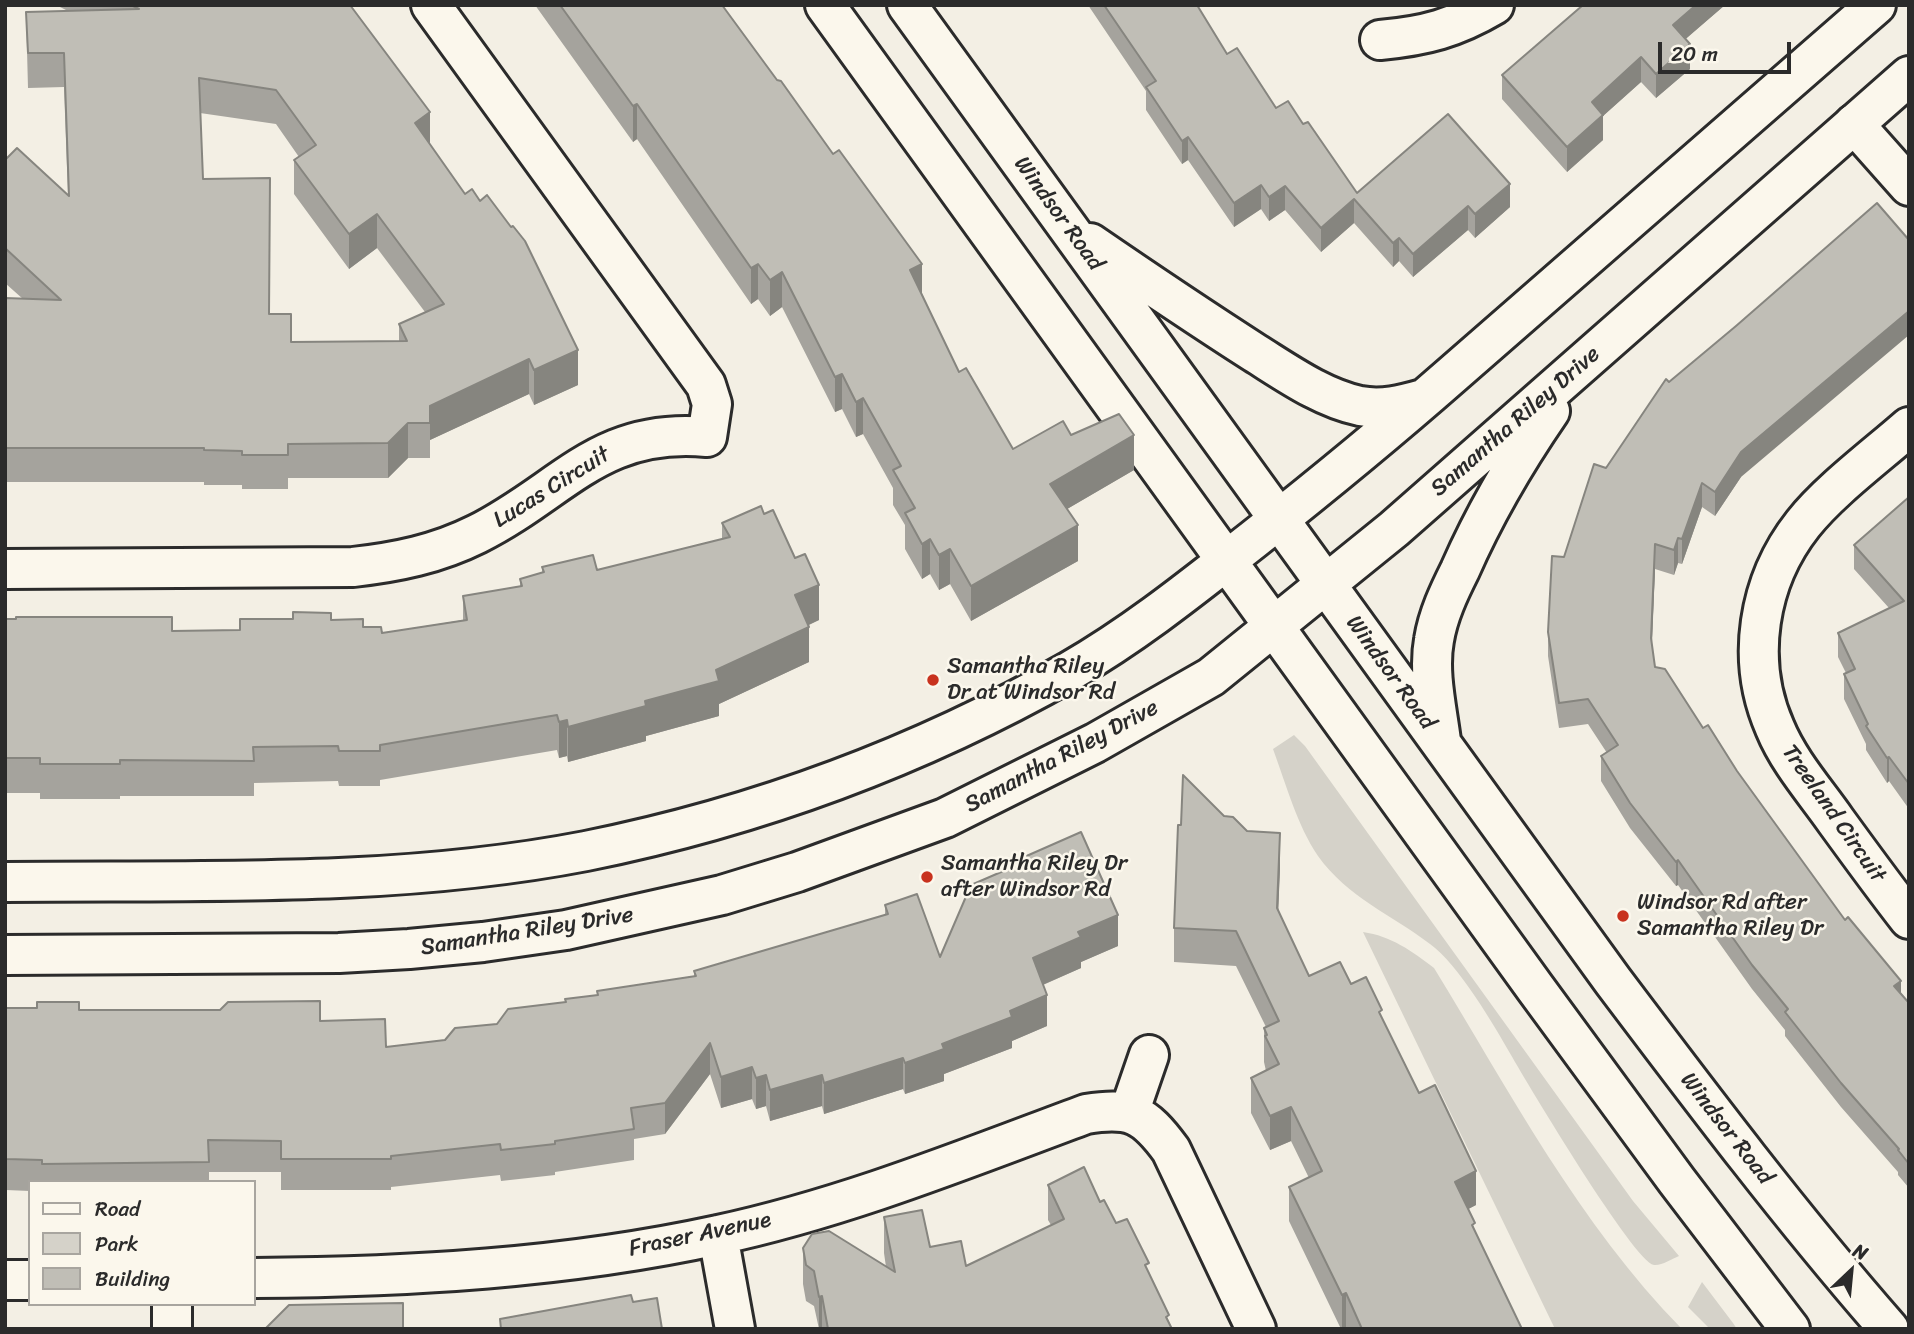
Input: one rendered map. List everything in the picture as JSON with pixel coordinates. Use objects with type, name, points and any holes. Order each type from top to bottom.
[{"type":"main road","name":"Lucas Circuit","points":[[5,569],[353,566],[387,563],[450,547],[479,533],[601,454],[621,446],[661,436],[707,437],[712,404],[706,385],[431,5]]},
{"type":"main road","points":[[825,5],[1628,1115],[1790,1329]]},
{"type":"main road","name":"Windsor Road","points":[[907,5],[1605,970],[1721,1125],[1808,1234],[1889,1329]]},
{"type":"main road","points":[[5,882],[280,880],[419,873],[585,851],[676,830],[756,807],[917,748],[1072,670],[1144,624],[1226,562],[1332,478],[1426,398],[1876,5]]},
{"type":"main road","points":[[1380,40],[1443,30],[1472,11]]},
{"type":"main road","name":"Samantha Riley Drive","points":[[5,955],[339,953],[409,949],[566,930],[722,895],[797,872],[945,818],[1022,781],[1211,677],[1394,528],[1909,76]]},
{"type":"main road","points":[[1854,124],[1909,186]]},
{"type":"main road","points":[[1068,228],[1210,324],[1318,390],[1343,401],[1378,408],[1426,398]]},
{"type":"main road","points":[[1442,743],[1432,660],[1434,639],[1446,599],[1500,488],[1521,453],[1585,362]]},
{"type":"main road","name":"Treeland Circuit","points":[[1909,427],[1825,501],[1805,521],[1788,544],[1774,570],[1765,596],[1759,629],[1759,664],[1763,697],[1775,729],[1791,759],[1909,919]]},
{"type":"main road","points":[[1149,1055],[1129,1113],[1154,1127],[1171,1150],[1256,1329]]},
{"type":"main road","name":"Fraser Avenue","points":[[256,1278],[468,1271],[593,1256],[718,1235],[872,1192],[1086,1114],[1110,1110],[1129,1113]]},
{"type":"main road","points":[[718,1235],[735,1329]]},
{"type":"main road","points":[[5,1280],[28,1280]]},
{"type":"main road","points":[[172,1306],[172,1329]]},
{"type":"green space","points":[[1294,735],[1305,746],[1633,1201],[1679,1256],[1654,1265],[1643,1256],[1604,1205],[1485,1012],[1452,966],[1430,944],[1342,883],[1318,856],[1298,818],[1273,749]]},
{"type":"green space","points":[[1363,932],[1392,941],[1434,968],[1578,1201],[1610,1246],[1682,1329],[1555,1329]]},
{"type":"green space","points":[[1702,1282],[1737,1329],[1710,1329],[1688,1307]]},
{"type":"building","points":[[131,5],[350,5],[430,112],[415,123],[465,194],[472,189],[480,201],[487,195],[525,241],[578,350],[534,370],[529,359],[430,406],[430,423],[408,423],[388,443],[288,444],[288,455],[242,455],[242,451],[204,448],[5,448],[5,298],[61,300],[5,248],[5,160],[17,148],[69,196],[64,53],[28,53],[26,12],[139,9]],"holes":[[[199,78],[276,90],[316,145],[294,160],[349,234],[377,214],[444,304],[399,324],[407,341],[291,342],[291,314],[269,314],[270,178],[203,179]]]},
{"type":"building","points":[[560,5],[722,5],[833,154],[839,150],[922,264],[910,270],[959,372],[966,368],[1013,449],[1063,421],[1071,435],[1119,414],[1134,435],[1050,484],[1078,525],[971,586],[950,549],[939,555],[930,539],[922,544],[905,513],[915,508],[893,470],[901,466],[863,398],[856,402],[842,374],[835,377],[782,272],[770,280],[758,264],[751,268],[637,104],[633,106]]},
{"type":"building","points":[[1104,5],[1197,5],[1227,54],[1237,48],[1276,108],[1288,101],[1303,124],[1308,122],[1357,193],[1448,114],[1510,184],[1475,214],[1468,206],[1413,254],[1399,238],[1393,243],[1354,199],[1321,228],[1285,186],[1269,197],[1261,185],[1234,203],[1188,137],[1182,141],[1146,87],[1156,81]]},
{"type":"building","points":[[1583,5],[1696,5],[1673,25],[1690,44],[1656,74],[1641,57],[1592,102],[1603,115],[1567,147],[1502,75]]},
{"type":"building","points":[[1877,203],[1909,240],[1909,311],[1741,452],[1715,492],[1702,483],[1682,539],[1678,538],[1674,550],[1655,544],[1651,638],[1655,667],[1665,669],[1703,728],[1708,725],[1737,771],[1845,920],[1848,917],[1901,981],[1894,986],[1909,1003],[1909,1164],[1785,1012],[1788,1009],[1752,965],[1678,860],[1676,862],[1630,803],[1601,756],[1618,745],[1588,699],[1559,703],[1548,632],[1552,556],[1564,557],[1594,464],[1606,468],[1666,379],[1669,382]]},
{"type":"building","points":[[1909,497],[1909,784],[1889,757],[1887,758],[1866,726],[1868,724],[1844,674],[1855,669],[1838,633],[1904,601],[1854,545]]},
{"type":"building","points":[[761,506],[764,514],[773,510],[795,558],[805,554],[819,585],[795,595],[809,627],[716,670],[719,681],[645,701],[646,706],[568,727],[567,720],[559,722],[557,715],[380,745],[380,751],[339,751],[338,746],[253,747],[254,761],[120,760],[120,764],[40,764],[40,758],[5,758],[5,619],[172,617],[172,631],[240,630],[240,619],[293,619],[293,612],[331,613],[331,620],[363,619],[363,627],[381,627],[382,633],[467,620],[463,596],[522,586],[520,579],[544,572],[542,567],[593,555],[597,570],[730,537],[722,523]]},
{"type":"building","points":[[1183,775],[1224,816],[1233,817],[1247,831],[1280,833],[1277,908],[1309,976],[1340,962],[1351,984],[1366,977],[1382,1010],[1379,1012],[1419,1093],[1435,1085],[1476,1171],[1455,1182],[1475,1223],[1472,1225],[1522,1329],[1362,1329],[1346,1293],[1342,1295],[1289,1187],[1322,1171],[1291,1107],[1270,1116],[1251,1078],[1279,1064],[1265,1036],[1267,1035],[1264,1028],[1279,1021],[1236,931],[1174,928]]},
{"type":"building","points":[[1081,832],[1118,915],[1078,932],[1081,937],[1033,958],[1047,995],[1010,1011],[1012,1017],[942,1044],[944,1049],[905,1063],[903,1058],[824,1083],[822,1075],[770,1090],[766,1075],[756,1078],[752,1067],[721,1077],[710,1043],[665,1103],[631,1108],[634,1129],[555,1141],[555,1144],[501,1150],[500,1144],[391,1156],[391,1159],[281,1159],[281,1141],[208,1140],[209,1162],[42,1164],[42,1160],[6,1159],[5,1008],[37,1008],[37,1002],[79,1002],[79,1010],[220,1010],[228,1002],[320,1001],[320,1021],[385,1019],[386,1047],[445,1040],[455,1028],[497,1024],[508,1009],[566,1002],[565,999],[598,995],[597,991],[696,976],[694,971],[888,914],[885,905],[917,894],[940,957],[971,885],[1008,869],[1006,865]]},
{"type":"building","points":[[1084,1167],[1100,1202],[1104,1200],[1116,1223],[1127,1219],[1149,1263],[1145,1265],[1169,1315],[1166,1317],[1172,1329],[828,1329],[822,1296],[819,1297],[814,1271],[806,1265],[803,1248],[812,1234],[829,1231],[895,1272],[884,1217],[922,1210],[930,1247],[961,1241],[966,1266],[1064,1219],[1048,1185]]},
{"type":"building","points":[[631,1295],[633,1302],[657,1298],[662,1329],[501,1329],[500,1319]]},
{"type":"building","points":[[403,1303],[403,1329],[265,1329],[289,1305]]},
{"type":"place","name":"Samantha Riley Dr at Windsor Rd","points":[[933,680]]},
{"type":"place","name":"Samantha Riley Dr after Windsor Rd","points":[[927,877]]},
{"type":"place","name":"Windsor Rd after Samantha Riley Dr","points":[[1623,916]]}]
